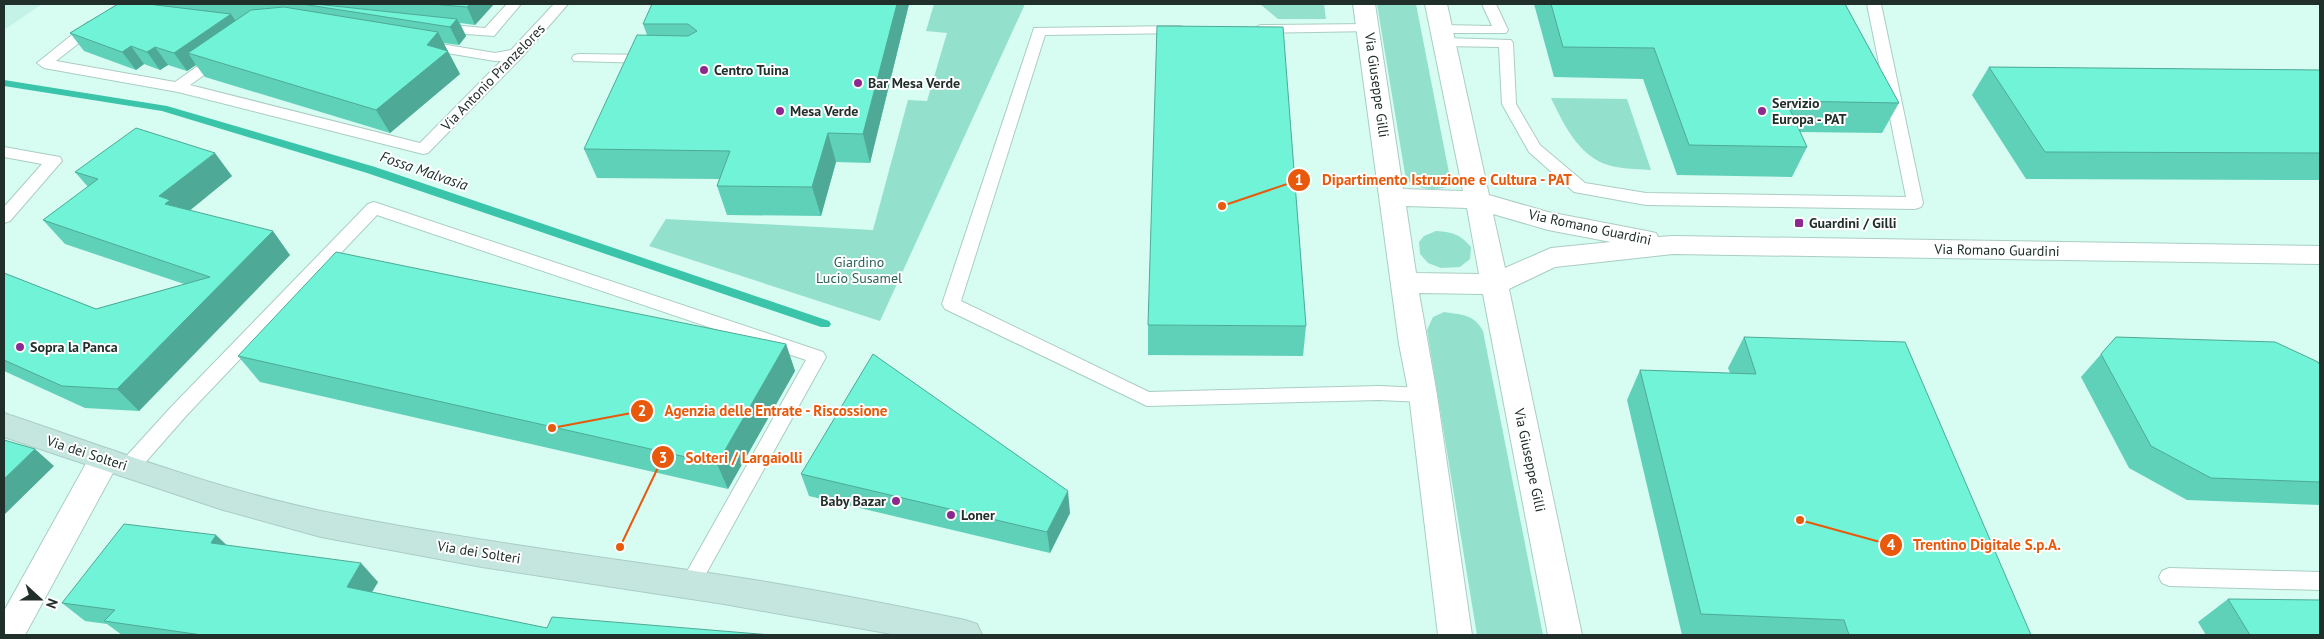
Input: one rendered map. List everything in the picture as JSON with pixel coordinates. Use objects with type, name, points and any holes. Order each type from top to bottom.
[{"type":"street","name":"Via Giuseppe Gilli","points":[[1364,4],[1406,283],[1413,344],[1423,395],[1455,635]]},
{"type":"street","name":"Via Giuseppe Gilli","points":[[1436,4],[1478,200],[1565,635]]},
{"type":"street","points":[[1393,196],[1478,200]]},
{"type":"street","name":"Via Romano Guardini","points":[[1478,200],[1548,221],[1673,245]]},
{"type":"street","name":"Via Romano Guardini","points":[[1495,284],[1551,258],[1673,245],[2320,255]]},
{"type":"street","points":[[1406,283],[1495,284]]},
{"type":"street","name":"Via dei Solteri","points":[[4,425],[251,506],[317,523],[389,538],[690,584],[903,620],[965,635]]},
{"type":"street","points":[[8,635],[116,463]]},
{"type":"lane","points":[[421,26],[489,33],[514,4]]},
{"type":"lane","name":"Via Antonio Pranzelores","points":[[178,87],[405,146],[423,149],[516,54],[561,4]]},
{"type":"lane","points":[[1443,35],[1501,30],[1489,4]]},
{"type":"lane","points":[[1443,35],[1506,42],[1509,104],[1534,148],[1580,188],[1646,199],[1915,203],[1874,4]]},
{"type":"lane","points":[[106,15],[44,63],[178,87],[231,50]]},
{"type":"lane","points":[[1245,29],[1368,28]]},
{"type":"lane","points":[[1197,29],[1039,31],[950,304],[1147,399],[1369,393],[1423,395]]},
{"type":"lane","points":[[406,42],[495,57],[516,54]]},
{"type":"lane","points":[[579,58],[664,59]]},
{"type":"lane","points":[[4,152],[54,160],[4,217]]},
{"type":"lane","points":[[116,463],[178,410],[374,208],[817,357],[690,584]]},
{"type":"lane","points":[[2169,577],[2320,581]]},
{"type":"shaded area","points":[[4,4],[42,4],[4,30]]},
{"type":"green space","name":"Giardino Lucio Susamel","points":[[934,4],[1025,4],[880,321],[649,246],[666,219],[873,230],[908,100],[927,101],[947,33],[926,31]]},
{"type":"green space","points":[[1260,4],[1324,4],[1326,19],[1278,19]]},
{"type":"green space","points":[[1377,4],[1416,4],[1450,178],[1447,187],[1426,188],[1406,180]]},
{"type":"green space","points":[[1551,98],[1627,99],[1651,170],[1616,167],[1604,164],[1593,158],[1568,131]]},
{"type":"green space","points":[[1436,231],[1452,233],[1464,240],[1471,247],[1470,259],[1460,267],[1441,268],[1428,263],[1420,254],[1419,242],[1424,236]]},
{"type":"green space","points":[[1444,312],[1467,316],[1476,321],[1483,331],[1543,635],[1477,635],[1427,330],[1433,317]]},
{"type":"building","points":[[118,4],[148,4],[231,14],[174,53],[155,47],[147,52],[131,46],[122,52],[70,33]]},
{"type":"building","points":[[302,4],[315,4],[457,19],[450,27]]},
{"type":"building","points":[[431,4],[470,4],[467,7]]},
{"type":"building","name":"Mesa Verde","points":[[652,4],[897,4],[863,134],[828,133],[812,187],[717,186],[730,151],[584,149],[637,35],[688,36],[697,31],[688,24],[643,24]]},
{"type":"building","name":"Servizio Europa - PAT","points":[[1551,4],[1845,4],[1899,103],[1786,101],[1807,147],[1689,145],[1654,48],[1563,47]]},
{"type":"building","points":[[284,7],[438,32],[427,45],[448,51],[376,110],[188,53],[251,10]]},
{"type":"building","points":[[1157,26],[1283,27],[1306,326],[1148,325]]},
{"type":"building","points":[[1989,67],[2320,70],[2320,153],[2045,152]]},
{"type":"building","points":[[136,128],[215,153],[159,196],[170,200],[165,204],[273,231],[117,389],[62,386],[4,360],[4,273],[96,309],[210,277],[43,220],[98,179],[75,172]]},
{"type":"building","points":[[336,252],[786,344],[717,464],[238,356]]},
{"type":"building","points":[[1744,337],[1905,342],[2031,635],[1849,635],[1844,620],[1701,614],[1640,370],[1756,374]]},
{"type":"building","points":[[2116,337],[2275,342],[2318,362],[2320,365],[2320,482],[2211,478],[2151,446],[2101,354]]},
{"type":"building","points":[[873,354],[1068,491],[1047,532],[801,474]]},
{"type":"building","points":[[4,440],[35,449],[4,479]]},
{"type":"building","points":[[124,524],[216,535],[211,543],[361,563],[347,587],[547,628],[552,617],[771,635],[202,635],[104,621],[115,610],[62,603]]},
{"type":"building","points":[[2228,599],[2320,600],[2320,635],[2250,635]]},
{"type":"waterway","name":"Fossa Malvasia","points":[[4,83],[163,108],[371,170],[825,324]]},
{"type":"place","name":"Centro Tuina","points":[[704,70]]},
{"type":"place","name":"Bar Mesa Verde","points":[[858,83]]},
{"type":"place","name":"Mesa Verde","points":[[780,111]]},
{"type":"place","name":"Servizio Europa - PAT","points":[[1762,111]]},
{"type":"place","name":"Dipartimento Istruzione e Cultura - PAT","points":[[1222,206]]},
{"type":"place","name":"Guardini / Gilli","points":[[1799,223]]},
{"type":"place","name":"Sopra la Panca","points":[[20,347]]},
{"type":"place","name":"Agenzia delle Entrate - Riscossione","points":[[552,428]]},
{"type":"place","name":"Baby Bazar","points":[[896,501]]},
{"type":"place","name":"Loner","points":[[951,515]]},
{"type":"place","name":"Trentino Digitale S.p.A.","points":[[1800,520]]},
{"type":"place","name":"Solteri / Largaiolli","points":[[620,547]]}]
